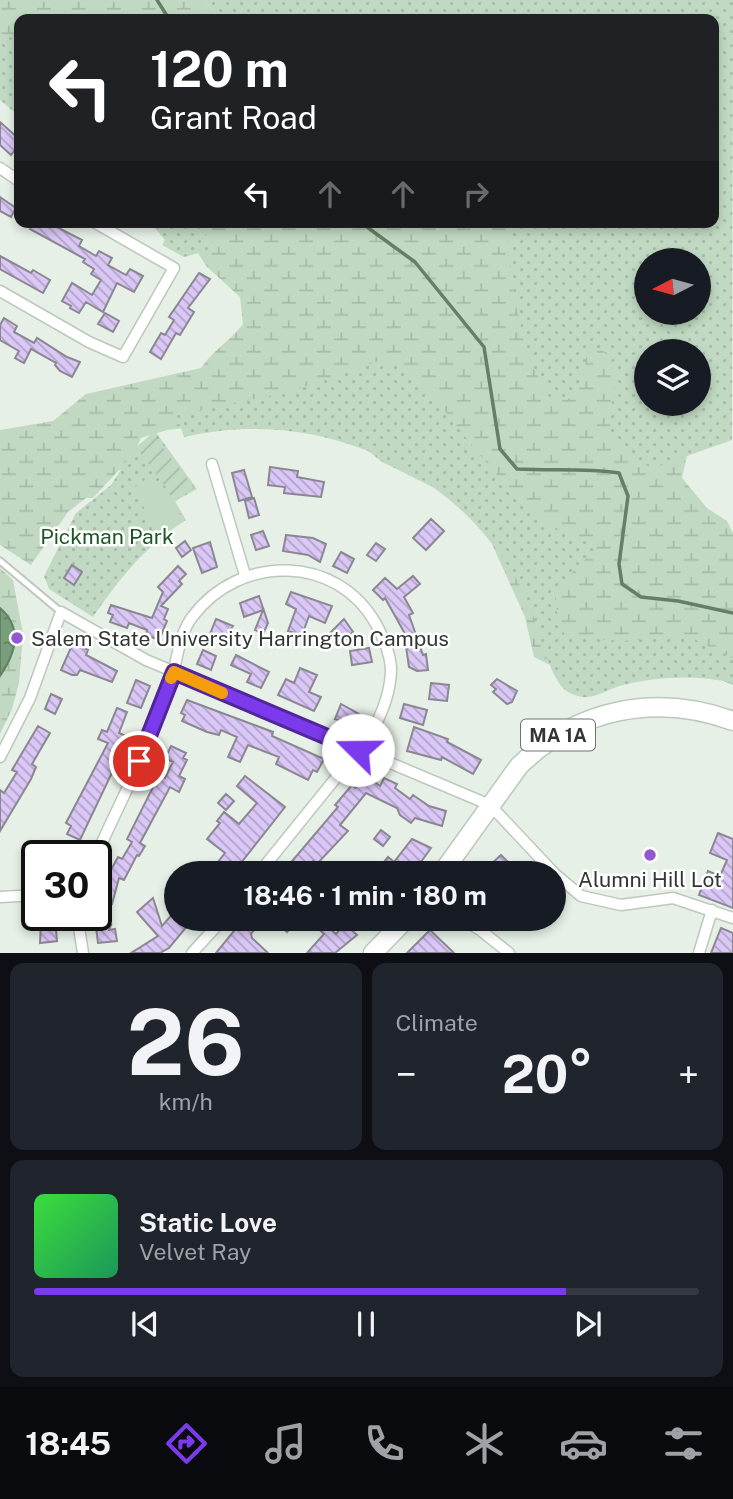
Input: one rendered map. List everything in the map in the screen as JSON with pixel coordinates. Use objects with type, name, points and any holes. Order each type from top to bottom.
[{"type":"highway","name":"MA 1A","points":[[450,861],[490,805],[534,751],[565,730],[602,714],[634,707],[665,705],[733,721]]},
{"type":"highway","points":[[373,953],[394,931]]},
{"type":"street","points":[[0,291],[89,342],[124,357],[174,268],[104,228]]},
{"type":"street","points":[[212,464],[244,575]]},
{"type":"street","points":[[103,840],[149,741],[174,672],[177,652],[193,616],[215,595],[244,575],[275,568],[293,569],[317,575],[356,598],[383,637],[391,667],[380,718],[358,750],[269,861]]},
{"type":"street","points":[[0,757],[30,698],[61,612],[174,672],[490,805],[542,861]]},
{"type":"street","points":[[566,884],[581,896],[621,905],[673,898],[733,918]]},
{"type":"street","points":[[0,897],[21,896]]},
{"type":"street","points":[[699,953],[712,910]]},
{"type":"street","points":[[80,931],[83,953]]},
{"type":"street","points":[[192,953],[212,931]]},
{"type":"street","points":[[482,931],[509,953]]},
{"type":"lane","points":[[0,561],[61,612]]},
{"type":"green space","points":[[0,0],[205,0],[215,14],[14,14],[14,98],[0,89]]},
{"type":"green space","points":[[205,0],[733,0],[732,440],[653,468],[625,454],[616,446],[610,431],[614,377],[613,365],[608,356],[599,349],[587,352],[582,380],[574,395],[559,400],[548,396],[527,355],[507,247],[513,228],[719,228],[719,14],[215,14]]},
{"type":"green space","points":[[0,33],[14,38],[14,112],[0,100]]},
{"type":"green space","points":[[155,228],[200,228],[218,248],[184,257],[162,245],[165,240]]},
{"type":"green space","points":[[162,228],[644,228],[645,248],[634,248],[634,326],[706,327],[705,339],[634,339],[634,416],[699,416],[697,443],[687,455],[682,478],[707,508],[727,521],[733,533],[733,685],[693,668],[556,668],[534,657],[525,617],[492,544],[461,501],[382,462],[356,441],[329,429],[233,422],[167,430],[141,438],[128,466],[118,471],[93,498],[86,498],[68,512],[31,565],[0,545],[0,430],[53,421],[86,394],[201,368],[243,324],[240,297],[207,267],[196,250]]},
{"type":"green space","points":[[376,362],[402,363],[516,495],[562,532],[598,544],[557,592],[558,617],[565,636],[621,641],[688,636],[733,658],[733,683],[664,678],[623,685],[592,696],[572,694],[561,685],[555,675],[526,597],[499,552],[465,514],[426,482],[383,457],[336,440],[286,431],[235,429],[184,437],[177,415],[293,391]]},
{"type":"green space","name":"Pickman Park","points":[[155,431],[197,489],[175,501],[186,520],[158,540],[135,563],[93,617],[49,589],[44,576],[76,513],[111,485],[135,448]]},
{"type":"green space","points":[[155,437],[194,488],[176,501],[138,450]]},
{"type":"green space","points":[[151,475],[183,519],[163,534],[131,490]]},
{"type":"green space","points":[[0,568],[13,580],[23,634],[19,683],[12,709],[0,734]]},
{"type":"water","points":[[0,608],[12,624],[15,641],[10,658],[0,676]]},
{"type":"building","points":[[0,122],[14,135],[14,151],[11,155],[0,145]]},
{"type":"building","points":[[0,197],[14,207],[11,217],[0,211]]},
{"type":"building","points":[[59,228],[82,240],[79,246],[96,256],[99,251],[112,258],[108,265],[126,275],[130,269],[143,276],[134,292],[117,283],[103,312],[86,302],[79,313],[62,301],[72,283],[92,295],[101,280],[91,274],[94,269],[83,262],[85,259],[30,229]]},
{"type":"building","points":[[0,256],[50,280],[43,293],[0,269]]},
{"type":"building","points":[[199,273],[210,279],[188,308],[194,312],[180,335],[176,333],[161,359],[150,352],[161,333],[165,335],[174,320],[169,317]]},
{"type":"building","points":[[105,313],[119,321],[113,332],[98,324]]},
{"type":"building","points":[[4,318],[17,326],[14,332],[34,343],[37,338],[80,362],[72,377],[60,371],[56,363],[31,349],[24,363],[15,358],[19,351],[0,340],[0,325]]},
{"type":"building","points":[[270,467],[298,471],[297,477],[324,482],[321,497],[284,493],[285,487],[268,485]]},
{"type":"building","points":[[244,470],[252,497],[239,501],[232,473]]},
{"type":"building","points":[[254,498],[259,515],[249,518],[245,501]]},
{"type":"building","points":[[431,519],[444,531],[426,550],[413,538]]},
{"type":"building","points":[[263,531],[269,546],[256,550],[251,535]]},
{"type":"building","points":[[286,535],[313,538],[326,544],[320,562],[308,555],[283,551]]},
{"type":"building","points":[[185,541],[191,550],[182,557],[176,548]]},
{"type":"building","points":[[210,542],[217,567],[202,573],[193,548]]},
{"type":"building","points":[[376,543],[385,549],[376,561],[367,555]]},
{"type":"building","points":[[341,552],[354,559],[347,573],[333,566]]},
{"type":"building","points":[[72,565],[82,572],[74,585],[64,578]]},
{"type":"building","points":[[178,566],[186,574],[179,581],[182,584],[161,606],[168,609],[164,619],[167,621],[159,640],[146,635],[147,630],[129,623],[127,628],[110,622],[113,615],[108,613],[111,605],[152,618],[163,592],[158,587]]},
{"type":"building","points":[[413,576],[420,584],[404,597],[413,613],[409,615],[423,655],[426,654],[428,670],[417,671],[409,667],[404,632],[385,598],[383,600],[373,590],[385,578],[397,589]]},
{"type":"building","points":[[291,592],[332,606],[325,623],[309,616],[302,635],[288,631],[296,609],[286,604]]},
{"type":"building","points":[[259,596],[268,623],[263,634],[255,630],[263,610],[244,617],[240,603]]},
{"type":"building","points":[[216,619],[233,626],[223,640],[210,634]]},
{"type":"building","points":[[344,619],[353,632],[342,643],[331,632]]},
{"type":"building","points":[[73,643],[88,650],[86,655],[117,671],[112,682],[80,670],[77,675],[72,675],[61,670]]},
{"type":"building","points":[[369,648],[372,662],[352,665],[350,651]]},
{"type":"building","points":[[203,650],[216,656],[211,670],[197,664]]},
{"type":"building","points":[[236,655],[269,672],[261,688],[247,682],[251,674],[231,665]]},
{"type":"building","points":[[300,668],[317,675],[309,692],[321,697],[314,711],[278,695],[286,679],[294,683]]},
{"type":"building","points":[[497,679],[517,691],[512,702],[507,704],[493,692],[496,689],[491,685]]},
{"type":"building","points":[[136,680],[150,686],[141,708],[127,703]]},
{"type":"building","points":[[431,683],[449,685],[447,701],[429,699]]},
{"type":"building","points":[[51,694],[62,699],[55,714],[45,709]]},
{"type":"building","points":[[187,700],[273,732],[272,736],[324,759],[317,772],[313,770],[308,780],[276,764],[279,757],[248,745],[240,762],[228,757],[237,737],[221,730],[219,735],[207,732],[182,721],[185,715],[181,713]]},
{"type":"building","points":[[341,704],[359,714],[354,725],[335,719]]},
{"type":"building","points":[[404,704],[427,710],[423,725],[400,718]]},
{"type":"building","points":[[117,708],[127,712],[119,733],[128,737],[127,741],[80,840],[67,834],[71,826],[66,823],[108,743],[98,739],[102,730],[107,732]]},
{"type":"building","points":[[38,726],[50,733],[32,764],[36,767],[31,779],[0,831],[0,790],[4,793],[17,772],[12,770]]},
{"type":"building","points":[[414,727],[448,739],[447,742],[481,760],[473,774],[442,757],[441,760],[407,751]]},
{"type":"building","points":[[171,746],[186,753],[183,758],[187,760],[179,776],[185,779],[179,792],[170,787],[140,843],[145,846],[124,880],[119,878],[112,904],[112,868],[118,857],[122,859],[132,842],[127,839],[159,775],[165,778],[173,762],[165,758]]},
{"type":"building","points":[[366,775],[380,786],[384,778],[397,784],[395,788],[410,799],[413,795],[429,806],[446,811],[442,826],[415,818],[411,823],[400,815],[397,808],[366,793],[340,825],[348,831],[320,861],[292,861],[338,807],[335,805],[352,785],[355,788]]},
{"type":"building","points":[[245,776],[285,807],[242,861],[219,861],[225,853],[207,839],[220,823],[217,821],[224,812],[239,824],[257,803],[237,786]]},
{"type":"building","points":[[226,794],[234,801],[226,810],[218,803]]},
{"type":"building","points":[[381,830],[390,837],[383,846],[374,839]]},
{"type":"building","points":[[718,833],[733,839],[733,908],[699,895],[708,871],[720,876],[727,860],[710,853]]},
{"type":"building","points":[[412,839],[431,848],[422,861],[395,861]]},
{"type":"building","points":[[501,855],[507,861],[495,861]]},
{"type":"building","points":[[153,898],[162,926],[164,924],[164,931],[183,931],[169,948],[160,953],[131,953],[158,936],[137,912]]},
{"type":"building","points":[[721,928],[733,933],[733,953],[711,953]]},
{"type":"building","points":[[115,929],[117,941],[98,943],[96,931]]},
{"type":"building","points":[[41,931],[56,931],[57,941],[40,943]]},
{"type":"building","points":[[234,931],[253,931],[252,938],[268,953],[216,953]]},
{"type":"building","points":[[321,931],[333,931],[336,934],[339,931],[353,931],[357,935],[335,953],[307,953],[324,934]]},
{"type":"building","points":[[431,931],[454,953],[407,953]]},
{"type":"waterway","points":[[157,0],[166,14]]},
{"type":"waterway","points":[[368,228],[415,262],[484,347],[500,449],[517,469],[619,473],[628,496],[619,564],[622,584],[641,597],[678,601],[733,613]]},
{"type":"slow traffic","points":[[171,678],[174,672],[222,693]]},
{"type":"place","name":"Salem State University Harrington Campus","points":[[17,638]]},
{"type":"place","name":"Alumni Hill Lot","points":[[650,855]]},
{"type":"route","points":[[139,761],[174,672],[358,750]]}]
